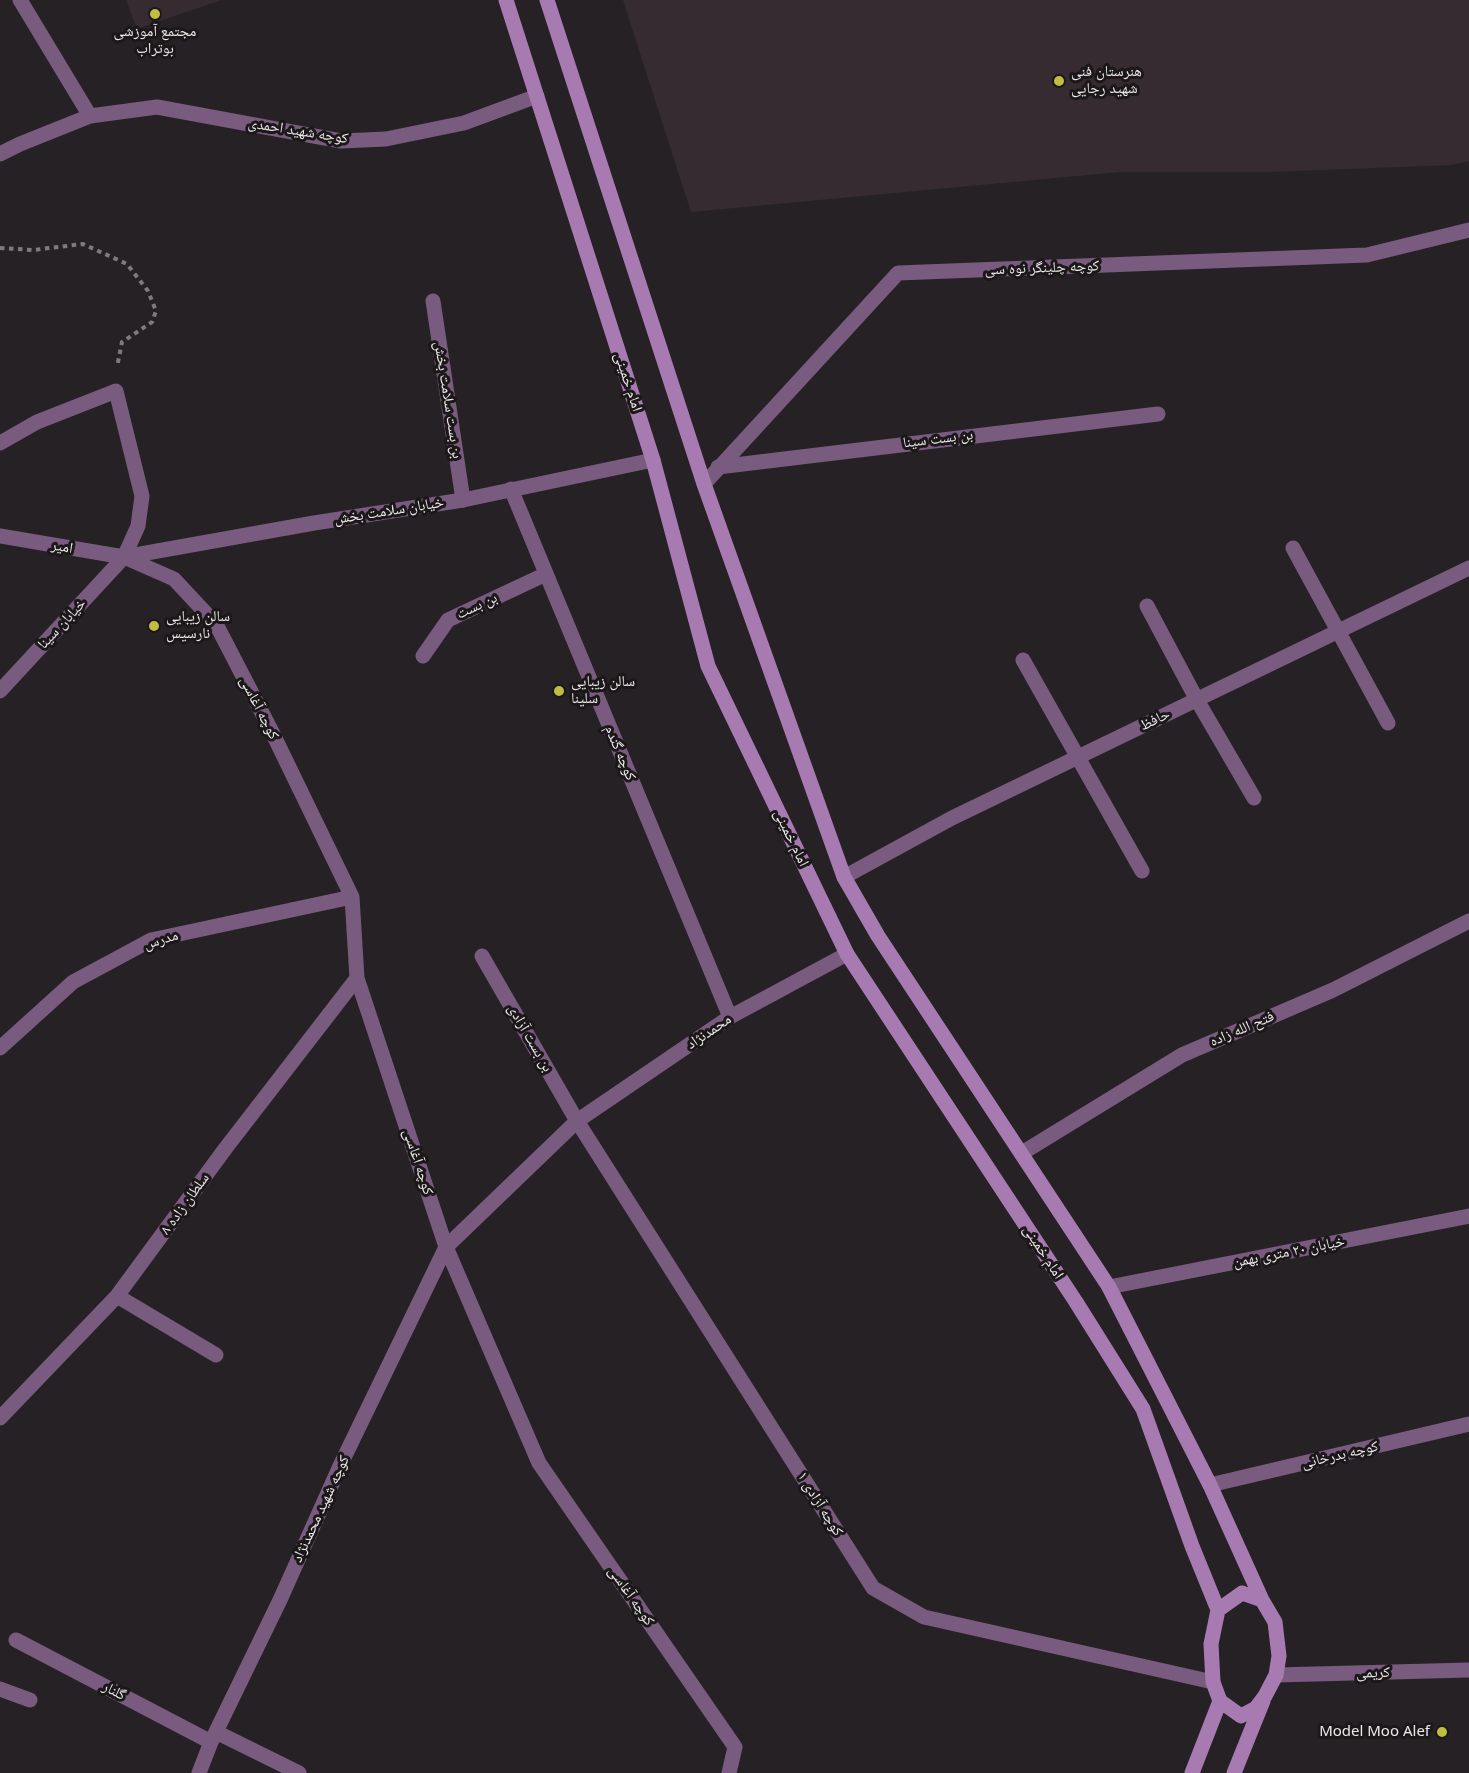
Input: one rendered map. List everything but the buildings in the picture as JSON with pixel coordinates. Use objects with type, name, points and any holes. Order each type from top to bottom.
[{"type":"main road","name":"امام خمینی","points":[[506,0],[653,460],[708,666],[847,954],[1076,1302],[1143,1409],[1192,1546],[1218,1610]]},
{"type":"main road","points":[[547,0],[704,484],[844,877],[878,936],[1109,1287],[1210,1485],[1262,1600],[1275,1622],[1279,1656],[1276,1676],[1256,1708],[1241,1716],[1220,1701],[1213,1682],[1211,1644],[1218,1610],[1242,1593],[1262,1600]]},
{"type":"main road","points":[[1238,1771],[1265,1696]]},
{"type":"main road","points":[[1192,1773],[1220,1701]]},
{"type":"street","points":[[20,0],[90,116]]},
{"type":"street","name":"کوچه شهید احمدی","points":[[0,154],[90,116],[157,107],[341,141],[386,139],[464,123],[537,96]]},
{"type":"street","name":"کوچه چلینگر نوه سی","points":[[704,484],[898,273],[1366,255],[1469,230]]},
{"type":"street","name":"بن بست سلامت بخش","points":[[433,301],[463,500]]},
{"type":"street","points":[[0,443],[38,422],[116,390]]},
{"type":"street","name":"خیابان سینا","points":[[0,691],[124,558],[138,526],[142,496],[116,390]]},
{"type":"street","name":"بن بست سینا","points":[[718,467],[1158,414]]},
{"type":"street","name":"خیابان سلامت بخش","points":[[124,558],[314,523],[463,500],[653,460]]},
{"type":"street","name":"کوچه گندم","points":[[511,489],[730,1017]]},
{"type":"street","name":"امیر","points":[[0,536],[124,558]]},
{"type":"street","points":[[1293,548],[1388,723]]},
{"type":"street","name":"کوچه آغاسی","points":[[124,558],[174,579],[216,624],[273,734],[352,897],[357,978],[446,1247],[539,1463],[735,1747],[729,1773]]},
{"type":"street","name":"حافظ","points":[[844,877],[952,818],[1469,567]]},
{"type":"street","name":"بن بست","points":[[423,656],[448,620],[546,574]]},
{"type":"street","points":[[1147,606],[1197,700],[1254,798]]},
{"type":"street","points":[[1023,660],[1142,871]]},
{"type":"street","name":"مدرس","points":[[0,1048],[73,982],[151,940],[352,897]]},
{"type":"street","name":"فتح الله زاده","points":[[1022,1153],[1182,1055],[1333,990],[1469,921]]},
{"type":"street","name":"محمدنژاد","points":[[446,1247],[577,1121],[730,1017],[847,954]]},
{"type":"street","name":"بن بست آزادی","points":[[482,956],[577,1121]]},
{"type":"street","name":"سلطان زاده ۸","points":[[0,1418],[117,1296],[225,1149],[357,978]]},
{"type":"street","name":"کوچه آزادی ۱","points":[[577,1121],[873,1588],[924,1617],[1213,1682]]},
{"type":"street","name":"خیابان ۲۰ متری بهمن","points":[[1109,1287],[1469,1216]]},
{"type":"street","name":"کوچه شهید محمدنژاد","points":[[199,1773],[213,1737],[280,1600],[340,1466],[446,1247]]},
{"type":"street","points":[[117,1296],[216,1355]]},
{"type":"street","name":"کوچه بدرخانی","points":[[1210,1485],[1469,1425]]},
{"type":"street","name":"گلنار","points":[[16,1640],[213,1737],[299,1773]]},
{"type":"street","name":"کریمی","points":[[1276,1676],[1469,1670]]},
{"type":"street","points":[[0,1689],[30,1701]]},
{"type":"path","points":[[0,248],[33,250],[83,244],[127,264],[148,291],[156,311],[152,322],[122,342],[116,372],[116,390]]},
{"type":"shaded area","name":"مجتمع آموزشی بوتراب","points":[[126,0],[221,0],[137,29]]},
{"type":"shaded area","name":"هنرستان فنی شهید رجایی","points":[[623,0],[1469,0],[1469,161],[1452,165],[1269,172],[1120,172],[691,212]]},
{"type":"place","name":"مجتمع آموزشی بوتراب","points":[[155,14]]},
{"type":"place","name":"هنرستان فنی شهید رجایی","points":[[1059,81]]},
{"type":"place","name":"سالن زیبایی نارسیس","points":[[154,626]]},
{"type":"place","name":"سالن زیبایی سلینا","points":[[559,691]]},
{"type":"place","name":"Model Moo Alef","points":[[1442,1732]]}]
